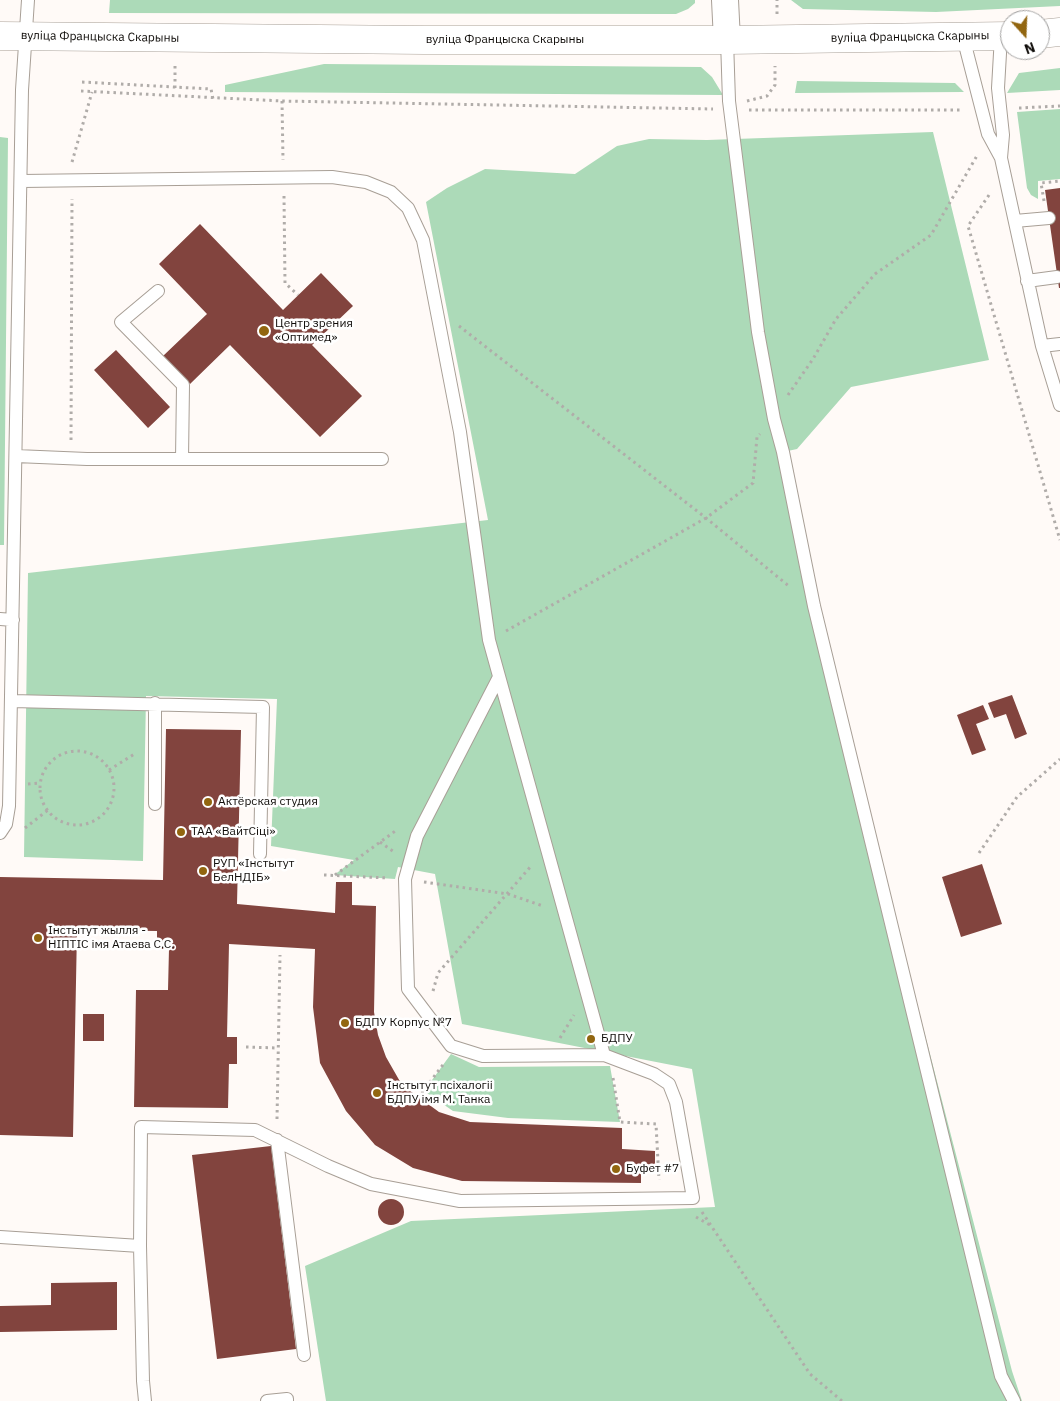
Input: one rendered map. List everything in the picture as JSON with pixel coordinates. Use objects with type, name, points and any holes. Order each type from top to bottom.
[{"type":"main road","name":"вуліца Францыска Скарыны","points":[[13,36],[727,40],[1000,36]]},
{"type":"street","points":[[725,0],[727,40]]},
{"type":"lane","points":[[3,828],[10,806],[12,701],[6,620],[16,456],[22,181],[22,90],[13,36],[28,0]]},
{"type":"lane","points":[[963,37],[980,110],[988,134],[1001,158],[1042,346],[1060,405]]},
{"type":"lane","points":[[727,40],[731,110],[758,332],[774,419],[783,452],[814,606],[1001,1376],[1014,1401]]},
{"type":"lane","points":[[1001,158],[1004,135],[998,88],[1002,60]]},
{"type":"lane","points":[[22,181],[340,178],[366,182],[391,192],[408,208],[422,240],[460,432],[489,640],[604,1055]]},
{"type":"lane","points":[[1014,221],[1049,218]]},
{"type":"lane","points":[[1027,281],[1057,277]]},
{"type":"lane","points":[[158,292],[121,322],[183,385],[182,459]]},
{"type":"lane","points":[[1042,346],[1060,344]]},
{"type":"lane","points":[[16,456],[182,459],[382,459]]},
{"type":"lane","points":[[146,1401],[143,1380],[140,1246],[141,1128],[255,1130],[328,1166],[371,1184],[460,1200],[693,1198],[676,1102],[668,1084],[654,1074],[604,1055],[483,1056],[451,1046],[408,989],[400,879],[417,836],[499,677]]},
{"type":"lane","points":[[12,701],[263,707],[260,854]]},
{"type":"lane","points":[[155,703],[155,804]]},
{"type":"lane","points":[[277,1140],[304,1355]]},
{"type":"lane","points":[[0,1237],[140,1246]]},
{"type":"lane","points":[[267,1401],[286,1399],[287,1401]]},
{"type":"path","points":[[82,82],[211,89],[213,99]]},
{"type":"path","points":[[81,91],[282,101],[731,110],[980,110]]},
{"type":"path","points":[[71,458],[72,163],[92,92]]},
{"type":"path","points":[[282,101],[285,283],[298,295]]},
{"type":"path","points":[[1002,110],[1060,106]]},
{"type":"path","points":[[976,144],[981,162]]},
{"type":"path","points":[[1037,202],[1044,200],[1041,183],[1060,181]]},
{"type":"path","points":[[988,188],[990,196],[968,226],[1060,540]]},
{"type":"path","points":[[435,307],[706,518],[814,606]]},
{"type":"path","points":[[109,770],[155,740]]},
{"type":"path","points":[[72,751],[84,752],[96,756],[109,770],[114,787],[112,799],[106,811],[97,819],[86,824],[74,825],[63,822],[48,810],[40,795],[40,783],[43,772],[50,762],[60,755],[72,751]]},
{"type":"path","points":[[979,853],[1017,797],[1060,759]]},
{"type":"path","points":[[3,828],[22,830],[48,810]]},
{"type":"path","points":[[334,875],[405,824]]},
{"type":"path","points":[[380,842],[399,856],[400,879]]},
{"type":"path","points":[[426,1014],[438,973],[508,894],[546,846]]},
{"type":"path","points":[[324,875],[400,879],[508,894],[564,913]]},
{"type":"path","points":[[277,1140],[280,955]]},
{"type":"path","points":[[550,1056],[578,1008]]},
{"type":"path","points":[[246,1047],[278,1048]]},
{"type":"path","points":[[604,1055],[610,1066],[620,1122],[656,1124],[660,1198]]},
{"type":"path","points":[[418,1098],[446,1060]]},
{"type":"path","points":[[693,1198],[810,1374],[842,1401]]},
{"type":"green space","points":[[110,0],[695,0],[695,3],[688,9],[676,14],[109,13]]},
{"type":"green space","points":[[791,0],[1060,0],[1060,6],[936,12],[803,9]]},
{"type":"green space","points":[[324,64],[701,67],[712,77],[723,95],[225,92],[225,85]]},
{"type":"green space","points":[[1060,68],[1060,90],[1007,93],[1019,73]]},
{"type":"green space","points":[[797,81],[955,83],[964,92],[795,93]]},
{"type":"green space","points":[[1060,109],[1060,179],[1038,181],[1038,199],[1031,195],[1027,188],[1017,112]]},
{"type":"green space","points":[[933,132],[989,360],[851,387],[797,449],[783,452],[814,606],[1012,1371],[1022,1401],[326,1401],[305,1266],[411,1221],[715,1207],[692,1069],[462,1024],[435,874],[398,867],[395,879],[334,875],[354,860],[271,846],[277,699],[146,696],[143,861],[24,857],[28,573],[488,520],[426,202],[447,188],[485,169],[575,174],[617,146],[649,139],[707,140]]},
{"type":"green space","points":[[0,137],[8,138],[4,545],[0,545]]},
{"type":"green space","points":[[451,1054],[479,1067],[610,1066],[620,1122],[508,1118],[453,1111],[424,1091]]},
{"type":"building","points":[[1060,188],[1060,288],[1059,288],[1045,190]]},
{"type":"building","points":[[200,224],[283,310],[321,273],[353,306],[312,345],[362,396],[320,437],[230,345],[190,384],[163,356],[207,314],[159,264]]},
{"type":"building","points":[[116,350],[170,407],[148,428],[94,370]]},
{"type":"building","points":[[1012,695],[1027,734],[1015,739],[1006,714],[994,718],[988,703]]},
{"type":"building","points":[[983,705],[989,719],[976,724],[986,750],[972,755],[957,715]]},
{"type":"building","points":[[166,729],[241,730],[237,904],[335,913],[336,882],[352,882],[352,905],[376,906],[374,1012],[378,1035],[386,1057],[402,1085],[439,1112],[470,1122],[622,1128],[622,1149],[655,1151],[655,1171],[641,1171],[641,1183],[462,1181],[413,1168],[375,1145],[346,1111],[320,1063],[313,1007],[315,949],[229,944],[227,1037],[237,1037],[237,1064],[229,1064],[228,1108],[134,1107],[136,990],[168,990],[169,949],[157,949],[157,931],[77,930],[73,1137],[0,1135],[0,877],[163,880]]},
{"type":"building","points":[[982,864],[1002,924],[961,937],[942,877]]},
{"type":"building","points":[[83,1014],[104,1014],[104,1041],[83,1041]]},
{"type":"building","points":[[271,1146],[296,1349],[217,1359],[192,1155]]},
{"type":"building","points":[[391,1199],[400,1203],[404,1212],[400,1221],[391,1225],[382,1221],[378,1212],[382,1203]]},
{"type":"building","points":[[117,1282],[117,1330],[0,1332],[0,1306],[51,1305],[51,1283]]},
{"type":"place","name":"Центр зрения «Оптимед»","points":[[264,331]]},
{"type":"place","name":"Актёрская студия","points":[[208,802]]},
{"type":"place","name":"ТАА «ВайтСіці»","points":[[181,832]]},
{"type":"place","name":"РУП «Інстытут БелНДІБ»","points":[[203,871]]},
{"type":"place","name":"Інстытут жылля - НІПТІС імя Атаева С.С.","points":[[38,938]]},
{"type":"place","name":"БДПУ Корпус №7","points":[[345,1023]]},
{"type":"place","name":"БДПУ","points":[[591,1039]]},
{"type":"place","name":"Інстытут псіхалогіі БДПУ імя М. Танка","points":[[377,1093]]},
{"type":"place","name":"Буфет #7","points":[[616,1169]]}]
